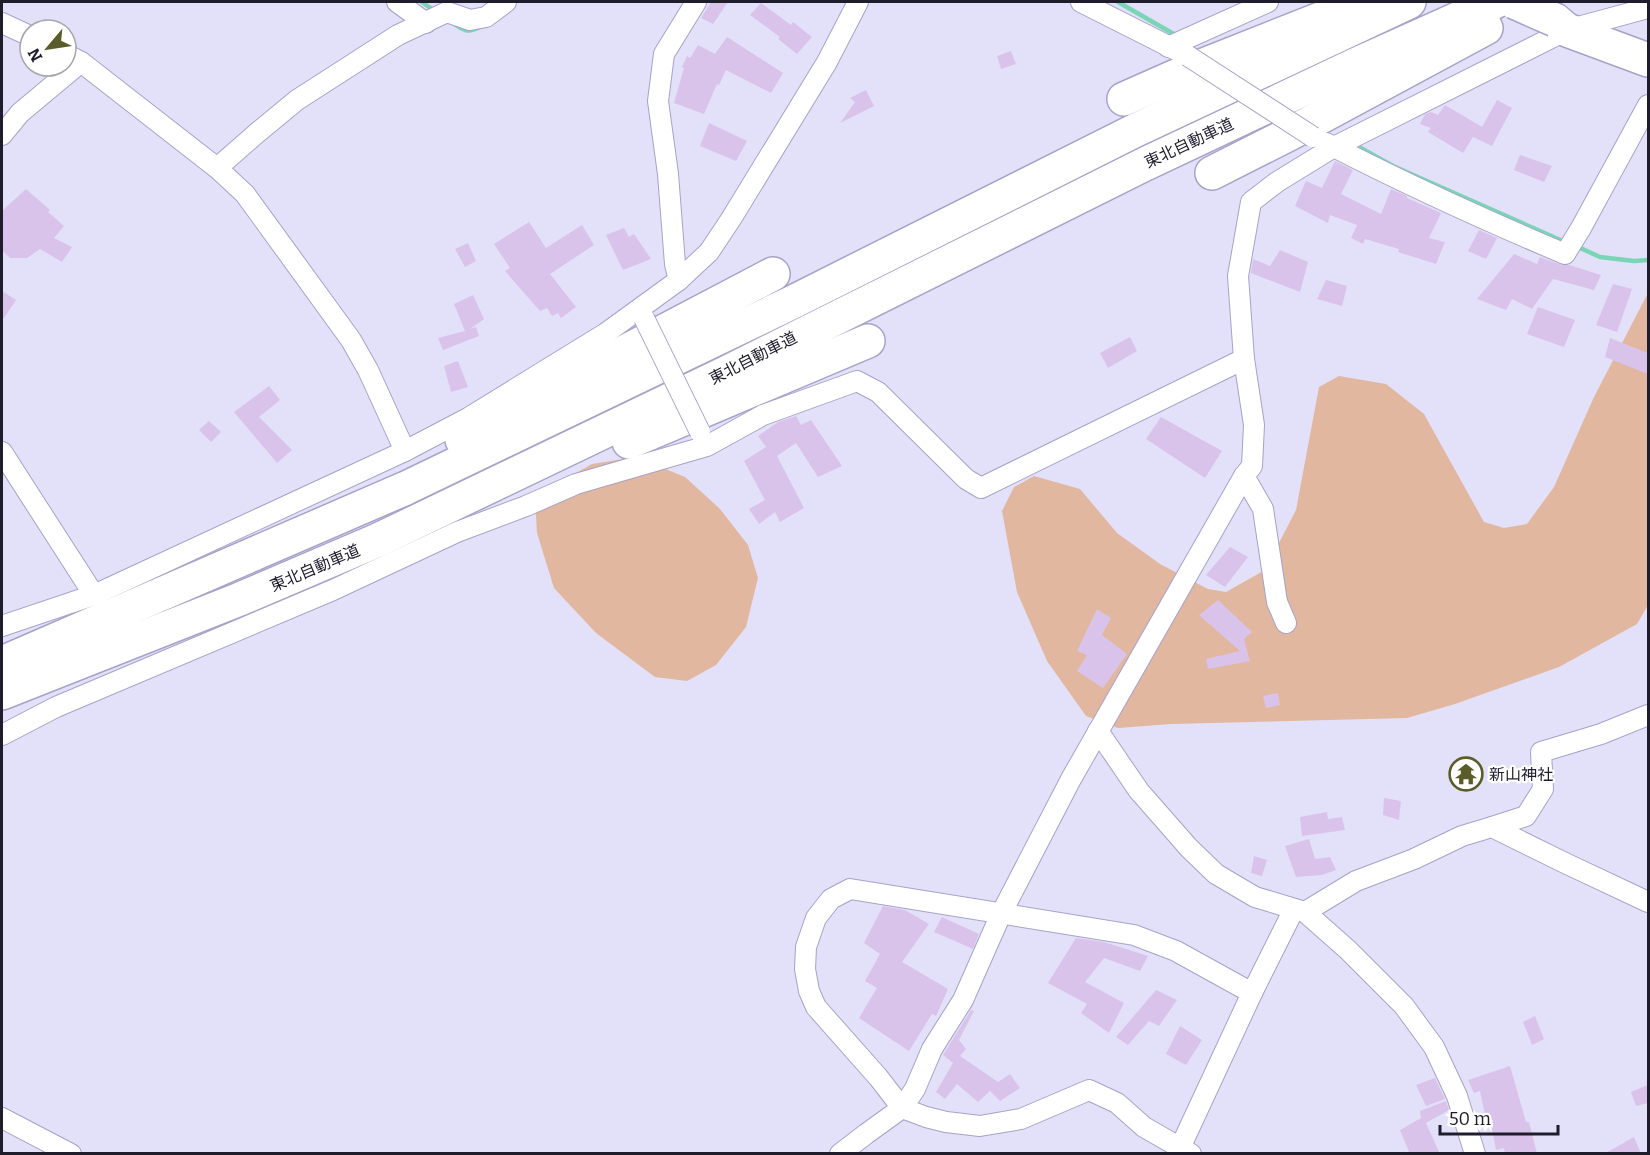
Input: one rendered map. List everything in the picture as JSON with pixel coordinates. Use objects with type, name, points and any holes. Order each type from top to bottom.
[{"type":"highway","points":[[1124,99],[1363,2]]},
{"type":"highway","name":"東北自動車道","points":[[2,663],[406,488],[792,302],[1136,130],[1409,2]]},
{"type":"highway","name":"東北自動車道","points":[[2,693],[230,604],[378,540],[726,373],[1145,164],[1495,2]]},
{"type":"highway","points":[[1514,2],[1648,60]]},
{"type":"highway","points":[[1212,173],[1301,127],[1552,17]]},
{"type":"highway","points":[[270,548],[516,409],[774,274]]},
{"type":"highway","points":[[378,540],[506,493],[868,341]]},
{"type":"street","points":[[397,2],[436,18],[470,20],[486,17],[506,2]]},
{"type":"street","points":[[679,280],[675,264],[668,174],[658,101],[664,54],[696,2]]},
{"type":"street","points":[[2,626],[94,596],[405,451],[468,418],[641,313],[709,252],[827,62],[858,2]]},
{"type":"street","points":[[1081,2],[1188,56],[1313,137],[1344,142],[1399,180],[1565,254],[1648,105]]},
{"type":"street","points":[[1168,47],[1268,2]]},
{"type":"street","points":[[840,1154],[902,1108],[915,1089],[932,1049],[963,1000],[1001,914],[1098,731],[1142,658],[1244,476],[1252,466],[1254,424],[1245,359],[1238,276],[1251,202],[1277,182],[1552,17],[1648,8]]},
{"type":"street","points":[[217,168],[297,100],[398,35],[436,18]]},
{"type":"street","points":[[2,23],[18,30]]},
{"type":"street","points":[[78,62],[217,168],[245,194],[351,340],[368,370],[405,451]]},
{"type":"street","points":[[2,135],[54,78]]},
{"type":"street","points":[[641,313],[704,439]]},
{"type":"street","points":[[2,735],[56,707],[333,590],[457,532],[576,484],[704,439],[762,415],[857,381],[878,392],[966,479],[981,488],[1245,359]]},
{"type":"street","points":[[2,452],[94,596]]},
{"type":"street","points":[[1244,476],[1263,509],[1277,602],[1286,623]]},
{"type":"street","points":[[1252,993],[1176,951],[1134,935],[850,889],[831,899],[816,918],[806,947],[805,969],[809,991],[816,1007],[878,1077],[902,1108],[946,1122],[980,1126],[1021,1119],[1089,1090],[1117,1103],[1144,1127],[1186,1151],[1252,993],[1299,910],[1356,881],[1414,859],[1462,836],[1526,816],[1543,789],[1541,752],[1600,734],[1648,715]]},
{"type":"street","points":[[1098,731],[1139,791],[1189,848],[1216,874],[1255,897],[1299,910],[1348,950],[1404,1006],[1434,1047],[1456,1096],[1475,1154]]},
{"type":"street","points":[[1492,826],[1648,902]]},
{"type":"street","points":[[2,1118],[71,1154]]},
{"type":"shaded area","points":[[1648,293],[1648,605],[1637,624],[1559,667],[1455,704],[1407,718],[1171,724],[1118,728],[1086,716],[1047,661],[1017,592],[1002,511],[1014,487],[1034,476],[1080,489],[1117,533],[1160,564],[1208,589],[1226,592],[1265,570],[1296,510],[1319,387],[1339,376],[1386,384],[1424,414],[1484,522],[1504,528],[1527,524],[1554,487],[1594,397]]},
{"type":"shaded area","points":[[636,457],[685,477],[720,509],[748,545],[758,578],[746,627],[716,665],[687,681],[655,677],[596,633],[554,588],[537,533],[535,500],[553,486],[592,464]]},
{"type":"building","points":[[711,2],[728,2],[713,24],[701,18]]},
{"type":"building","points":[[761,3],[791,25],[793,22],[812,37],[797,54],[778,39],[780,37],[750,15]]},
{"type":"building","points":[[727,37],[783,73],[771,93],[726,70],[704,114],[674,103],[684,68],[682,67],[687,56],[690,58],[698,45],[715,54]]},
{"type":"building","points":[[1011,51],[1016,64],[1001,69],[997,56]]},
{"type":"building","points":[[866,90],[874,106],[840,123],[855,102],[850,98]]},
{"type":"building","points":[[1497,100],[1512,108],[1492,146],[1473,137],[1463,153],[1428,132],[1431,128],[1420,124],[1425,114],[1431,112],[1438,115],[1445,105],[1482,127]]},
{"type":"building","points":[[709,123],[747,141],[736,161],[700,146]]},
{"type":"building","points":[[1520,155],[1552,166],[1544,182],[1514,170]]},
{"type":"building","points":[[1335,161],[1353,170],[1341,194],[1381,214],[1391,189],[1441,213],[1429,238],[1445,242],[1436,264],[1398,252],[1399,249],[1365,239],[1363,244],[1351,238],[1357,225],[1330,215],[1328,223],[1295,206],[1306,181],[1322,188]]},
{"type":"building","points":[[26,189],[64,226],[54,238],[72,247],[62,262],[40,249],[27,258],[10,258],[2,250],[2,211]]},
{"type":"building","points":[[529,222],[546,248],[582,225],[594,245],[550,274],[576,307],[561,318],[558,313],[552,316],[547,308],[540,311],[505,271],[510,268],[494,244]]},
{"type":"building","points":[[624,228],[629,237],[634,234],[651,259],[623,270],[606,235]]},
{"type":"building","points":[[1479,230],[1497,238],[1486,259],[1468,251]]},
{"type":"building","points":[[468,243],[476,261],[465,267],[455,249]]},
{"type":"building","points":[[1280,250],[1308,262],[1300,292],[1251,273],[1253,259],[1270,266]]},
{"type":"building","points":[[1514,254],[1537,264],[1540,257],[1601,275],[1594,290],[1553,279],[1532,309],[1512,299],[1506,310],[1477,299]]},
{"type":"building","points":[[1326,280],[1347,286],[1342,306],[1317,299]]},
{"type":"building","points":[[1613,284],[1632,289],[1617,332],[1596,325]]},
{"type":"building","points":[[2,291],[16,300],[2,321]]},
{"type":"building","points":[[473,295],[484,319],[470,329],[476,327],[479,336],[443,350],[438,338],[465,331],[454,304]]},
{"type":"building","points":[[1538,307],[1575,320],[1564,347],[1527,334]]},
{"type":"building","points":[[1130,337],[1137,351],[1108,368],[1100,353]]},
{"type":"building","points":[[1610,338],[1648,353],[1648,374],[1605,357]]},
{"type":"building","points":[[458,361],[468,387],[451,392],[444,366]]},
{"type":"building","points":[[269,386],[280,400],[259,417],[292,450],[277,463],[234,412]]},
{"type":"building","points":[[796,416],[801,425],[811,420],[842,466],[818,477],[796,443],[777,456],[804,508],[780,522],[775,512],[759,524],[749,509],[765,500],[744,461],[766,447],[758,436],[778,422]]},
{"type":"building","points":[[1161,417],[1222,451],[1205,478],[1146,439]]},
{"type":"building","points":[[209,421],[221,432],[211,442],[199,430]]},
{"type":"building","points":[[1230,547],[1248,557],[1225,587],[1206,575]]},
{"type":"building","points":[[1218,600],[1252,632],[1244,639],[1250,661],[1208,669],[1206,659],[1240,651],[1199,615]]},
{"type":"building","points":[[1097,609],[1111,618],[1102,635],[1127,654],[1103,688],[1077,671],[1087,655],[1077,651]]},
{"type":"building","points":[[1278,693],[1280,705],[1266,708],[1263,696]]},
{"type":"building","points":[[1384,798],[1401,801],[1399,820],[1383,815]]},
{"type":"building","points":[[1327,812],[1328,819],[1342,817],[1345,830],[1302,836],[1300,817]]},
{"type":"building","points":[[1309,839],[1315,859],[1330,857],[1336,870],[1322,875],[1296,877],[1285,846]]},
{"type":"building","points":[[1254,856],[1267,860],[1262,876],[1251,873]]},
{"type":"building","points":[[883,906],[905,910],[929,924],[902,962],[948,989],[936,1016],[932,1014],[909,1051],[859,1018],[877,988],[865,981],[880,954],[864,943]]},
{"type":"building","points":[[942,917],[979,934],[973,949],[934,932]]},
{"type":"building","points":[[1076,938],[1104,942],[1148,956],[1140,971],[1104,958],[1085,982],[1124,1003],[1109,1033],[1081,1013],[1087,1004],[1048,983]]},
{"type":"building","points":[[1156,990],[1177,1000],[1159,1026],[1149,1021],[1128,1045],[1116,1037]]},
{"type":"building","points":[[971,1010],[974,1011],[959,1040],[966,1049],[960,1056],[998,1082],[1010,1074],[1020,1088],[1000,1101],[990,1091],[978,1102],[957,1084],[945,1099],[936,1092],[953,1063],[943,1055]]},
{"type":"building","points":[[1535,1016],[1544,1039],[1532,1045],[1523,1022]]},
{"type":"building","points":[[1180,1026],[1202,1040],[1186,1065],[1166,1054]]},
{"type":"building","points":[[1510,1066],[1537,1154],[1505,1154],[1504,1148],[1496,1150],[1491,1124],[1487,1125],[1480,1091],[1474,1093],[1468,1080]]},
{"type":"building","points":[[1435,1078],[1445,1099],[1426,1106],[1416,1085]]},
{"type":"building","points":[[1648,1085],[1648,1103],[1636,1106],[1631,1092]]},
{"type":"building","points":[[1446,1101],[1449,1110],[1426,1123],[1440,1154],[1410,1154],[1400,1130],[1421,1118],[1420,1111]]},
{"type":"building","points":[[1634,1137],[1641,1154],[1604,1154]]},
{"type":"waterway","points":[[422,2],[436,12]]},
{"type":"waterway","points":[[1118,2],[1179,37]]},
{"type":"waterway","points":[[453,23],[466,30],[480,27]]},
{"type":"waterway","points":[[1352,143],[1393,166],[1565,242]]},
{"type":"waterway","points":[[1576,246],[1600,257],[1634,261],[1648,260]]},
{"type":"place","name":"新山神社","points":[[1466,774]]}]
